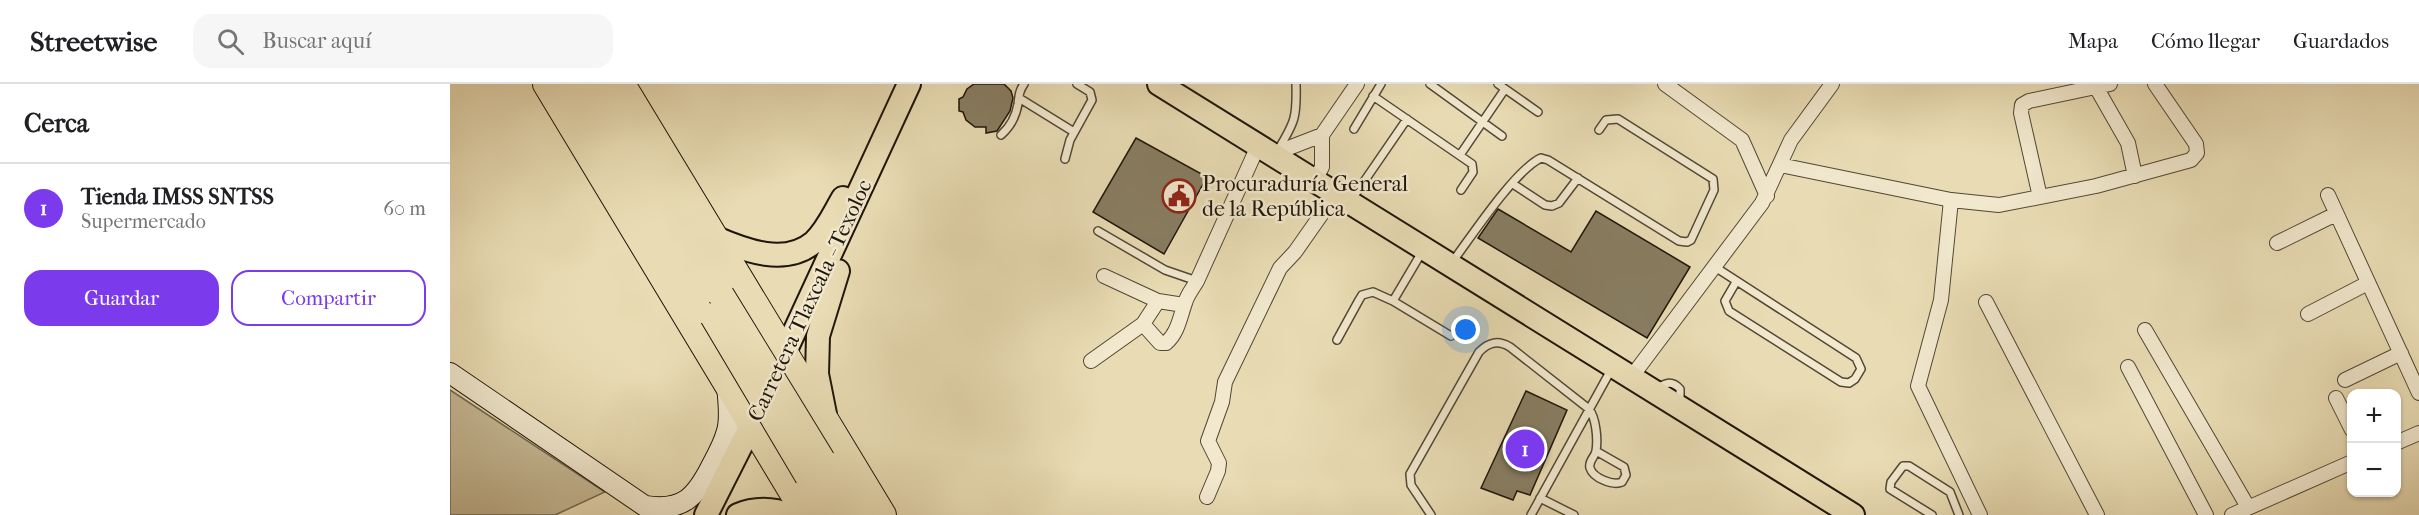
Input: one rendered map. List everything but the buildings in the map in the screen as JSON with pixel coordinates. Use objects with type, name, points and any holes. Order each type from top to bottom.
[{"type":"highway","points":[[546,84],[806,515]]},
{"type":"highway","points":[[570,84],[657,229],[717,306]]},
{"type":"highway","points":[[594,84],[717,306],[815,468],[856,515]]},
{"type":"highway","points":[[622,84],[884,515]]},
{"type":"highway","points":[[712,357],[726,361],[738,361],[760,352],[768,341],[767,322]]},
{"type":"highway","points":[[774,462],[789,438],[802,429],[827,421]]},
{"type":"highway","points":[[815,468],[831,515]]},
{"type":"main road","name":"Carretera Tlaxcala - Texoloc","points":[[706,515],[752,424],[909,84]]},
{"type":"main road","points":[[1159,84],[1853,515]]},
{"type":"main road","points":[[716,238],[742,249],[762,254],[779,255],[806,248],[825,230],[864,160],[895,116]]},
{"type":"main road","points":[[827,421],[817,374],[818,336],[829,295],[838,273],[852,209]]},
{"type":"main road","points":[[738,515],[754,510],[768,510],[789,515]]},
{"type":"street","points":[[1143,324],[1157,340],[1166,343],[1171,339],[1182,317],[1184,305],[1270,154],[1322,135],[1357,84]]},
{"type":"street","points":[[1665,84],[1742,140],[1767,196]]},
{"type":"street","points":[[1621,373],[1715,267],[1767,196],[1791,140],[1832,84]]},
{"type":"street","points":[[2040,197],[2021,113],[2022,105],[2029,101],[2110,84]]},
{"type":"street","points":[[1779,165],[1951,200],[1999,205],[2040,197],[2135,176],[2191,160],[2197,153],[2196,144],[2156,84]]},
{"type":"street","points":[[2096,87],[2128,143],[2135,176]]},
{"type":"street","points":[[1314,182],[1323,161],[1322,135]]},
{"type":"street","points":[[2328,195],[2419,393]]},
{"type":"street","points":[[1207,497],[1219,463],[1208,441],[1222,402],[1225,382],[1280,268],[1342,199]]},
{"type":"street","points":[[1951,200],[1941,300],[1918,386],[1980,515]]},
{"type":"street","points":[[2277,243],[2336,214]]},
{"type":"street","points":[[1104,276],[1158,301],[1184,305]]},
{"type":"street","points":[[2308,314],[2368,283]]},
{"type":"street","points":[[1091,361],[1143,324],[1158,301]]},
{"type":"street","points":[[1986,302],[2097,515]]},
{"type":"street","points":[[2145,330],[2248,507]]},
{"type":"street","points":[[2345,380],[2401,353]]},
{"type":"street","points":[[2128,367],[2206,515]]},
{"type":"street","points":[[450,373],[651,510],[677,506],[690,499],[701,486],[728,430],[727,385]]},
{"type":"street","points":[[2336,398],[2347,420]]},
{"type":"street","points":[[2401,441],[2419,433]]},
{"type":"street","points":[[2232,515],[2347,464]]},
{"type":"lane","points":[[1001,135],[1013,120],[1024,84]]},
{"type":"lane","points":[[1270,154],[1295,120],[1296,84]]},
{"type":"lane","points":[[1354,129],[1381,84]]},
{"type":"lane","points":[[1430,84],[1502,136]]},
{"type":"lane","points":[[1498,84],[1538,112]]},
{"type":"lane","points":[[1065,159],[1074,132],[1092,100],[1090,92],[1080,85]]},
{"type":"lane","points":[[1460,155],[1505,89]]},
{"type":"lane","points":[[1373,96],[1469,161],[1473,168],[1471,176],[1461,190]]},
{"type":"lane","points":[[1018,98],[1074,132]]},
{"type":"lane","points":[[1342,199],[1407,119]]},
{"type":"lane","points":[[1450,266],[1490,211],[1513,184],[1541,158],[1548,160],[1683,242],[1694,237],[1714,190],[1714,183],[1710,177],[1618,119],[1606,120],[1599,130]]},
{"type":"lane","points":[[1513,184],[1545,205],[1552,207],[1559,203],[1578,178]]},
{"type":"lane","points":[[1098,231],[1165,270],[1197,281]]},
{"type":"lane","points":[[1393,301],[1423,250]]},
{"type":"lane","points":[[1715,267],[1856,358],[1861,369],[1855,379],[1849,383],[1841,382],[1729,311],[1725,300],[1736,282]]},
{"type":"lane","points":[[1336,340],[1362,295],[1373,292],[1393,301],[1451,336]]},
{"type":"lane","points":[[1431,515],[1411,485],[1410,474],[1479,352],[1494,342],[1510,347],[1589,409],[1595,420],[1596,451],[1590,464],[1592,472],[1610,483],[1622,482],[1626,475],[1624,467],[1596,451]]},
{"type":"lane","points":[[1531,515],[1589,409],[1621,373]]},
{"type":"lane","points":[[1931,515],[1890,489],[1891,482],[1903,466],[1909,466],[1950,492],[1959,515]]},
{"type":"lane","points":[[1540,498],[1574,515]]},
{"type":"shaded area","points":[[450,390],[605,492],[555,515],[450,515]]},
{"type":"place","name":"Procuraduría General de la República","points":[[1179,196]]},
{"type":"place","name":"Tienda IMSS SNTSS","points":[[1525,449]]}]
